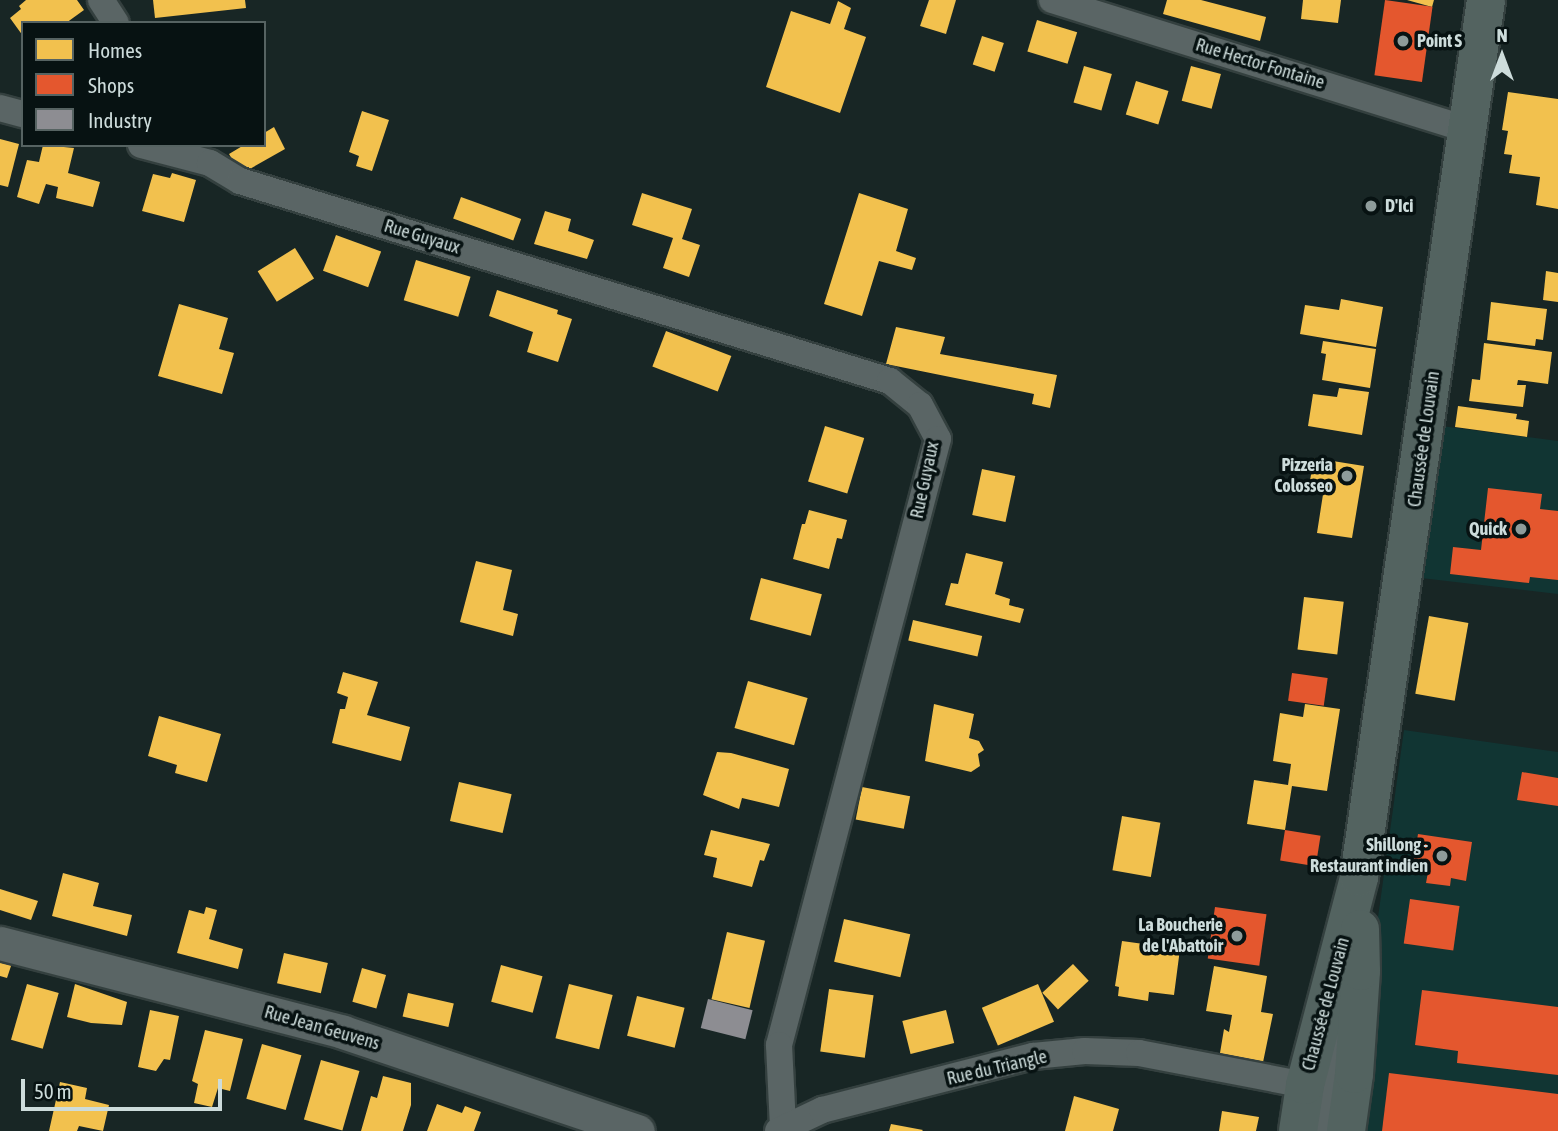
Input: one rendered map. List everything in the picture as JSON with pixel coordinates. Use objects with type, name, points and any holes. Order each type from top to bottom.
[{"type":"main road","name":"Chaussée de Louvain","points":[[1298,1131],[1305,1085],[1359,877],[1486,0]]},
{"type":"main road","name":"Chaussée de Louvain","points":[[1346,1131],[1354,1074],[1361,971],[1359,877]]},
{"type":"street","points":[[101,0],[115,21]]},
{"type":"street","name":"Rue Hector Fontaine","points":[[1052,0],[1467,129]]},
{"type":"street","points":[[0,108],[21,113]]},
{"type":"street","name":"Rue Guyaux","points":[[155,147],[204,154],[240,181],[890,381],[920,405],[938,439],[779,1045],[780,1129]]},
{"type":"street","points":[[1323,1131],[1359,877]]},
{"type":"street","name":"Rue Jean Geuvens","points":[[0,943],[343,1032],[638,1131]]},
{"type":"street","name":"Rue du Triangle","points":[[780,1129],[822,1110],[1032,1056],[1085,1051],[1139,1053],[1305,1085]]},
{"type":"shaded area","points":[[1426,424],[1558,441],[1558,594],[1404,576]]},
{"type":"shaded area","points":[[1404,730],[1558,752],[1558,1131],[1358,1131],[1382,953],[1375,939]]},
{"type":"building: Homes","points":[[26,0],[77,0],[84,10],[69,21],[21,21],[21,33],[10,18],[21,9],[19,6]]},
{"type":"building: Homes","points":[[153,0],[245,0],[246,8],[155,18]]},
{"type":"building: Homes","points":[[929,0],[956,0],[946,34],[920,26]]},
{"type":"building: Homes","points":[[1167,0],[1201,0],[1266,17],[1260,41],[1163,14]]},
{"type":"building: Homes","points":[[1303,0],[1341,0],[1338,23],[1301,19]]},
{"type":"building: Homes","points":[[1407,0],[1434,0],[1432,7]]},
{"type":"building: Homes","points":[[838,1],[851,8],[844,29],[866,37],[840,113],[766,87],[791,11],[830,24]]},
{"type":"building: Homes","points":[[1037,20],[1077,32],[1068,64],[1027,52]]},
{"type":"building: Homes","points":[[982,36],[1004,43],[995,72],[973,65]]},
{"type":"building: Homes","points":[[1084,66],[1112,74],[1101,111],[1074,103]]},
{"type":"building: Homes","points":[[1191,66],[1221,74],[1212,109],[1182,101]]},
{"type":"building: Homes","points":[[1136,81],[1169,91],[1158,124],[1126,114]]},
{"type":"building: Homes","points":[[1508,92],[1558,99],[1558,209],[1536,205],[1540,177],[1509,173],[1512,155],[1504,154],[1508,131],[1502,130]]},
{"type":"building: Homes","points":[[362,111],[389,120],[372,171],[356,166],[359,156],[349,152]]},
{"type":"building: Homes","points":[[274,127],[285,149],[241,174],[229,154],[241,147],[266,147],[266,132]]},
{"type":"building: Homes","points":[[0,139],[19,144],[8,187],[0,185]]},
{"type":"building: Homes","points":[[43,147],[74,148],[68,173],[100,182],[93,207],[56,198],[58,187],[46,184],[39,204],[17,197],[27,160],[39,162]]},
{"type":"building: Homes","points":[[172,173],[196,180],[184,222],[142,211],[153,174],[170,178]]},
{"type":"building: Homes","points":[[642,193],[692,209],[682,239],[700,245],[689,277],[663,268],[673,238],[632,225]]},
{"type":"building: Homes","points":[[859,193],[908,209],[896,251],[916,258],[912,270],[879,261],[862,316],[824,304]]},
{"type":"building: Homes","points":[[461,197],[521,219],[513,241],[453,219]]},
{"type":"building: Homes","points":[[545,211],[571,219],[568,231],[594,240],[587,259],[534,244]]},
{"type":"building: Homes","points":[[336,235],[381,251],[368,287],[323,271]]},
{"type":"building: Homes","points":[[295,248],[314,279],[277,302],[258,271]]},
{"type":"building: Homes","points":[[416,260],[471,277],[458,317],[404,300]]},
{"type":"building: Homes","points":[[1546,271],[1558,273],[1558,302],[1543,300]]},
{"type":"building: Homes","points":[[497,290],[558,310],[557,314],[572,319],[558,362],[527,352],[533,332],[489,316]]},
{"type":"building: Homes","points":[[1341,299],[1383,307],[1376,347],[1300,334],[1305,305],[1339,310]]},
{"type":"building: Homes","points":[[1491,302],[1547,309],[1543,340],[1536,339],[1535,346],[1487,340]]},
{"type":"building: Homes","points":[[179,304],[228,318],[219,349],[234,353],[222,394],[158,376]]},
{"type":"building: Homes","points":[[896,327],[945,337],[940,354],[1057,375],[1050,408],[1032,404],[1034,394],[886,364]]},
{"type":"building: Homes","points":[[666,331],[731,356],[718,392],[652,366]]},
{"type":"building: Homes","points":[[1323,341],[1376,349],[1370,388],[1322,380],[1326,354],[1321,353]]},
{"type":"building: Homes","points":[[1484,343],[1552,352],[1548,384],[1518,380],[1517,385],[1526,385],[1523,407],[1469,401],[1472,379],[1480,380]]},
{"type":"building: Homes","points":[[1339,388],[1369,392],[1362,435],[1308,426],[1313,394],[1337,397]]},
{"type":"building: Homes","points":[[1458,406],[1517,414],[1516,419],[1529,421],[1527,437],[1455,427]]},
{"type":"building: Homes","points":[[825,426],[864,438],[847,493],[808,481]]},
{"type":"building: Homes","points":[[1314,458],[1364,466],[1352,538],[1317,533],[1324,488],[1309,486]]},
{"type":"building: Homes","points":[[982,469],[1015,476],[1005,522],[972,515]]},
{"type":"building: Homes","points":[[809,510],[847,520],[842,539],[837,538],[829,569],[793,559],[802,524],[805,524]]},
{"type":"building: Homes","points":[[966,553],[1003,562],[995,594],[1010,599],[1009,605],[1024,609],[1020,623],[945,605],[951,583],[958,584]]},
{"type":"building: Homes","points":[[476,561],[512,570],[503,610],[518,614],[513,636],[460,622]]},
{"type":"building: Homes","points":[[761,578],[822,594],[811,636],[750,620]]},
{"type":"building: Homes","points":[[1304,597],[1344,602],[1337,654],[1298,650]]},
{"type":"building: Homes","points":[[1429,616],[1468,623],[1455,701],[1415,694]]},
{"type":"building: Homes","points":[[913,620],[982,636],[977,656],[908,640]]},
{"type":"building: Homes","points":[[343,672],[378,682],[367,715],[410,727],[401,761],[332,743],[340,709],[345,709],[348,697],[337,693]]},
{"type":"building: Homes","points":[[748,681],[808,698],[794,745],[734,728]]},
{"type":"building: Homes","points":[[934,704],[974,714],[969,738],[979,741],[984,750],[978,754],[980,766],[971,772],[925,761]]},
{"type":"building: Homes","points":[[1305,704],[1340,709],[1327,791],[1292,786],[1285,830],[1247,824],[1254,780],[1288,785],[1291,764],[1273,761],[1280,713],[1303,717]]},
{"type":"building: Homes","points":[[159,716],[221,734],[207,782],[175,773],[177,765],[148,756]]},
{"type":"building: Homes","points":[[717,752],[731,753],[789,769],[779,807],[742,798],[739,809],[703,795]]},
{"type":"building: Homes","points":[[459,782],[512,794],[503,833],[450,821]]},
{"type":"building: Homes","points":[[862,787],[910,796],[904,829],[856,819]]},
{"type":"building: Homes","points":[[1122,816],[1160,823],[1151,877],[1112,870]]},
{"type":"building: Homes","points":[[711,830],[770,844],[764,861],[760,860],[752,887],[713,877],[717,858],[704,855]]},
{"type":"building: Homes","points":[[63,873],[99,883],[93,906],[132,915],[127,936],[52,916]]},
{"type":"building: Homes","points":[[0,889],[38,901],[31,920],[0,910]]},
{"type":"building: Homes","points":[[206,907],[217,910],[209,939],[243,949],[238,969],[177,953],[189,910],[204,914]]},
{"type":"building: Homes","points":[[844,919],[910,934],[900,977],[834,962]]},
{"type":"building: Homes","points":[[727,932],[765,941],[749,1008],[711,999]]},
{"type":"building: Homes","points":[[1122,941],[1180,949],[1174,995],[1149,992],[1148,1001],[1118,996],[1119,987],[1115,986]]},
{"type":"building: Homes","points":[[0,953],[14,957],[7,978],[0,976]]},
{"type":"building: Homes","points":[[284,953],[328,963],[321,993],[277,983]]},
{"type":"building: Homes","points":[[1073,964],[1089,981],[1058,1009],[1042,993]]},
{"type":"building: Homes","points":[[501,965],[543,976],[533,1013],[491,1002]]},
{"type":"building: Homes","points":[[1214,966],[1267,976],[1261,1012],[1273,1014],[1261,1072],[1218,1065],[1224,1029],[1229,1032],[1232,1015],[1206,1011]]},
{"type":"building: Homes","points":[[362,968],[386,975],[376,1009],[352,1002]]},
{"type":"building: Homes","points":[[27,984],[59,993],[43,1049],[11,1040]]},
{"type":"building: Homes","points":[[75,984],[127,1002],[122,1025],[91,1023],[67,1017]]},
{"type":"building: Homes","points":[[569,984],[613,995],[599,1049],[555,1038]]},
{"type":"building: Homes","points":[[1038,984],[1054,1022],[998,1046],[982,1008]]},
{"type":"building: Homes","points":[[829,989],[874,995],[865,1058],[820,1051]]},
{"type":"building: Homes","points":[[408,993],[454,1004],[448,1027],[403,1016]]},
{"type":"building: Homes","points":[[637,996],[685,1008],[675,1048],[627,1036]]},
{"type":"building: Homes","points":[[150,1010],[179,1016],[170,1060],[164,1059],[156,1071],[138,1067]]},
{"type":"building: Homes","points":[[946,1010],[954,1043],[911,1054],[902,1021]]},
{"type":"building: Homes","points":[[205,1030],[243,1039],[230,1091],[218,1088],[212,1107],[194,1103],[198,1084],[192,1081]]},
{"type":"building: Homes","points":[[262,1044],[301,1055],[286,1110],[246,1099]]},
{"type":"building: Homes","points":[[321,1060],[359,1071],[342,1131],[304,1120]]},
{"type":"building: Homes","points":[[383,1076],[411,1083],[411,1105],[403,1131],[361,1131],[371,1096],[377,1098]]},
{"type":"building: Homes","points":[[60,1082],[87,1088],[85,1099],[109,1105],[103,1131],[79,1126],[77,1131],[49,1131]]},
{"type":"building: Homes","points":[[1074,1096],[1119,1109],[1113,1131],[1065,1131]]},
{"type":"building: Homes","points":[[437,1104],[462,1113],[465,1106],[481,1112],[474,1131],[427,1131]]},
{"type":"building: Homes","points":[[1222,1111],[1259,1117],[1256,1131],[1219,1131]]},
{"type":"building: Homes","points":[[891,1124],[923,1130],[889,1131]]},
{"type":"building: Shops","name":"Point S","points":[[1385,0],[1433,7],[1422,82],[1374,75]]},
{"type":"building: Shops","name":"Quick","points":[[1488,488],[1542,494],[1540,509],[1558,511],[1558,580],[1530,577],[1529,583],[1450,574],[1453,547],[1481,550]]},
{"type":"building: Shops","points":[[1292,673],[1328,678],[1324,706],[1288,701]]},
{"type":"building: Shops","points":[[1522,772],[1558,778],[1558,806],[1517,800]]},
{"type":"building: Shops","points":[[1285,830],[1321,836],[1316,866],[1280,861]]},
{"type":"building: Shops","name":"Shillong - Restaurant indien","points":[[1418,834],[1472,842],[1466,881],[1451,878],[1450,886],[1426,883],[1428,872],[1412,870]]},
{"type":"building: Shops","points":[[1410,899],[1460,906],[1453,951],[1404,944]]},
{"type":"building: Shops","name":"La Boucherie de l'Abattoir","points":[[1215,907],[1266,914],[1259,966],[1208,958]]},
{"type":"building: Shops","points":[[1422,990],[1558,1007],[1558,1075],[1457,1063],[1458,1051],[1415,1045]]},
{"type":"building: Shops","points":[[1389,1073],[1558,1094],[1558,1131],[1382,1131]]},
{"type":"building: Industry","points":[[708,999],[753,1010],[745,1039],[701,1028]]},
{"type":"place","name":"Point S","points":[[1403,41]]},
{"type":"place","name":"D'Ici","points":[[1371,206]]},
{"type":"place","name":"Pizzeria Colosseo","points":[[1347,476]]},
{"type":"place","name":"Quick","points":[[1521,529]]},
{"type":"place","name":"Shillong - Restaurant indien","points":[[1442,856]]},
{"type":"place","name":"La Boucherie de l'Abattoir","points":[[1237,936]]}]
